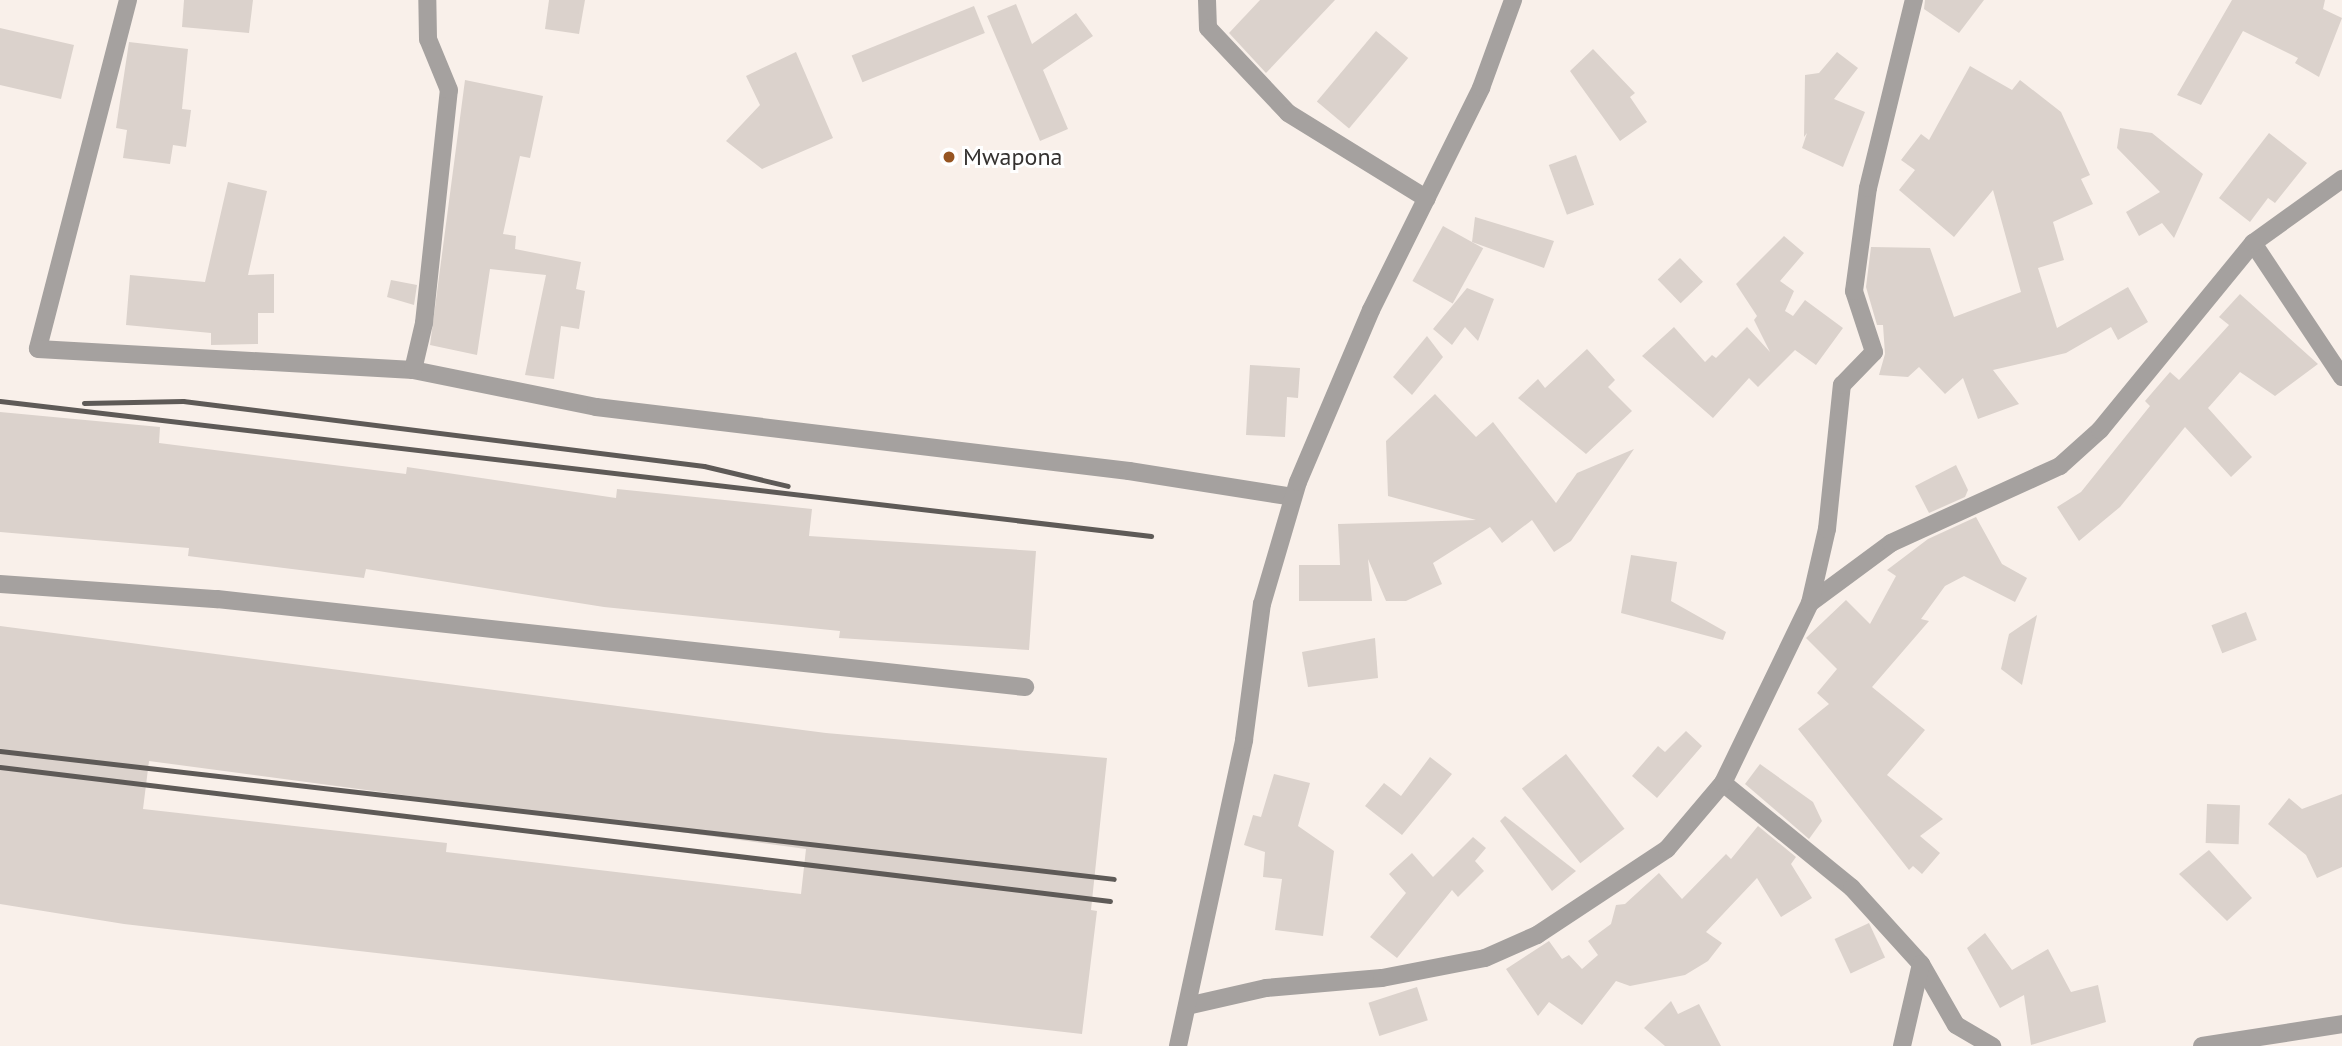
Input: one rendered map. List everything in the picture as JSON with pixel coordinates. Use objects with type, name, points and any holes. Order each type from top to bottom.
[{"type":"street","points":[[128,0],[38,349],[413,370],[596,407],[1129,471],[1293,498]]},
{"type":"street","points":[[413,370],[424,323],[450,90],[428,39],[427,0]]},
{"type":"street","points":[[1207,0],[1209,28],[1288,113],[1427,199]]},
{"type":"street","points":[[1178,1046],[1244,740],[1262,604],[1293,498],[1371,310],[1481,88],[1513,0]]},
{"type":"street","points":[[1187,1006],[1266,988],[1382,978],[1485,958],[1559,922],[1667,849],[1723,783],[1810,603],[1827,529],[1842,385],[1874,352],[1854,291],[1868,188],[1914,0]]},
{"type":"street","points":[[1810,603],[1891,543],[2060,466],[2100,430],[2253,243],[2342,179]]},
{"type":"street","points":[[2253,243],[2342,377]]},
{"type":"street","points":[[0,584],[217,599],[1025,687]]},
{"type":"street","points":[[1723,783],[1852,888],[1921,964],[1956,1025],[1992,1046]]},
{"type":"street","points":[[1902,1046],[1921,964]]},
{"type":"street","points":[[2202,1046],[2342,1024]]},
{"type":"building","points":[[184,0],[253,0],[249,33],[182,27]]},
{"type":"building","points":[[549,0],[585,0],[579,34],[545,29]]},
{"type":"building","points":[[1260,0],[1335,0],[1266,73],[1229,33]]},
{"type":"building","points":[[1925,0],[1984,0],[1959,33],[1924,9]]},
{"type":"building","points":[[2232,0],[2325,0],[2323,9],[2342,18],[2319,77],[2295,63],[2298,58],[2243,31],[2201,105],[2177,95]]},
{"type":"building","points":[[1016,4],[1032,44],[1076,13],[1093,36],[1043,70],[1068,129],[1040,141],[987,16]]},
{"type":"building","points":[[974,6],[985,33],[862,82],[852,55]]},
{"type":"building","points":[[0,28],[74,45],[61,99],[0,85]]},
{"type":"building","points":[[1376,31],[1408,58],[1349,128],[1317,101]]},
{"type":"building","points":[[129,42],[188,49],[182,109],[191,110],[186,147],[173,145],[170,164],[123,158],[127,130],[116,128]]},
{"type":"building","points":[[1593,49],[1635,93],[1630,97],[1647,122],[1620,141],[1570,71]]},
{"type":"building","points":[[796,52],[833,138],[762,169],[726,141],[760,105],[746,76]]},
{"type":"building","points":[[1837,52],[1858,68],[1834,99],[1865,112],[1843,167],[1802,148],[1807,133],[1804,137],[1805,75],[1819,73]]},
{"type":"building","points":[[1970,66],[2012,90],[2020,80],[2061,112],[2090,175],[2081,179],[2093,204],[2053,222],[2064,260],[2038,268],[2057,328],[2128,287],[2148,322],[2118,340],[2111,327],[2066,353],[1993,370],[2019,404],[1978,419],[1963,378],[1945,394],[1919,367],[1908,377],[1879,375],[1885,354],[1883,325],[1877,325],[1866,287],[1871,247],[1930,248],[1954,317],[2021,292],[1993,190],[1954,237],[1899,190],[1915,170],[1901,160],[1921,134],[1929,140]]},
{"type":"building","points":[[465,80],[543,96],[530,158],[520,156],[503,234],[516,236],[515,249],[581,262],[576,289],[585,291],[579,329],[561,326],[554,379],[525,375],[546,275],[490,269],[477,355],[430,345]]},
{"type":"building","points":[[2120,128],[2152,133],[2203,174],[2174,238],[2162,223],[2139,236],[2126,212],[2160,192],[2117,148]]},
{"type":"building","points":[[2269,133],[2307,163],[2275,203],[2268,198],[2250,222],[2219,198]]},
{"type":"building","points":[[1576,155],[1594,205],[1567,215],[1549,165]]},
{"type":"building","points":[[228,182],[267,191],[248,275],[274,274],[274,313],[258,313],[258,344],[211,345],[211,333],[126,325],[130,275],[205,282]]},
{"type":"building","points":[[1475,217],[1554,241],[1544,268],[1472,242]]},
{"type":"building","points":[[1443,226],[1483,248],[1453,303],[1412,281]]},
{"type":"building","points":[[1784,236],[1804,253],[1780,281],[1794,291],[1785,311],[1793,316],[1805,300],[1843,328],[1816,365],[1795,350],[1758,387],[1749,378],[1713,418],[1642,356],[1674,327],[1705,362],[1712,355],[1716,358],[1747,327],[1770,352],[1754,320],[1757,316],[1736,284]]},
{"type":"building","points":[[1680,258],[1703,282],[1681,303],[1658,280]]},
{"type":"building","points":[[391,280],[417,285],[414,305],[387,297]]},
{"type":"building","points":[[1467,288],[1494,299],[1478,341],[1465,327],[1452,345],[1433,329]]},
{"type":"building","points":[[2240,294],[2318,364],[2275,396],[2240,372],[2208,408],[2252,457],[2231,477],[2185,427],[2120,507],[2079,541],[2057,507],[2081,492],[2150,406],[2145,401],[2170,372],[2179,380],[2229,325],[2219,317]]},
{"type":"building","points":[[1427,336],[1443,357],[1412,395],[1393,377]]},
{"type":"building","points":[[1587,349],[1615,380],[1608,387],[1632,411],[1586,454],[1518,398],[1538,379],[1545,388]]},
{"type":"building","points":[[1250,365],[1300,368],[1298,398],[1287,397],[1285,437],[1246,435]]},
{"type":"building","points":[[1435,394],[1476,437],[1493,422],[1556,503],[1577,473],[1634,449],[1571,541],[1554,552],[1532,520],[1502,543],[1490,527],[1433,563],[1442,584],[1406,601],[1386,601],[1368,559],[1372,601],[1299,601],[1299,565],[1340,565],[1338,524],[1476,520],[1388,496],[1386,441]]},
{"type":"building","points":[[0,412],[160,427],[159,443],[406,474],[407,467],[616,498],[617,489],[812,509],[809,536],[1036,551],[1029,650],[839,638],[840,631],[604,607],[366,569],[364,578],[188,556],[189,548],[0,532]]},
{"type":"building","points":[[1956,465],[1968,490],[1965,497],[1929,513],[1915,486]]},
{"type":"building","points":[[1976,517],[2002,564],[2027,578],[2015,602],[1964,576],[1945,586],[1921,619],[1929,621],[1872,687],[1925,730],[1887,775],[1943,819],[1920,836],[1940,853],[1922,874],[1913,866],[1909,870],[1798,729],[1829,704],[1817,693],[1837,669],[1806,638],[1846,600],[1870,624],[1896,576],[1887,570],[1928,539]]},
{"type":"building","points":[[1631,555],[1677,562],[1671,601],[1726,632],[1723,640],[1621,613]]},
{"type":"building","points":[[2246,612],[2257,640],[2222,653],[2211,625]]},
{"type":"building","points":[[2037,615],[2022,685],[2001,669],[2009,634]]},
{"type":"building","points":[[0,626],[826,733],[1107,758],[1091,910],[1097,911],[1082,1034],[124,924],[0,904]],"holes":[[[149,761],[806,849],[801,894],[446,852],[447,843],[143,809]]]},
{"type":"building","points":[[1375,638],[1378,678],[1308,687],[1302,652]]},
{"type":"building","points":[[1686,731],[1702,746],[1657,798],[1632,776],[1658,746],[1665,752]]},
{"type":"building","points":[[1566,754],[1624,829],[1580,863],[1522,788]]},
{"type":"building","points":[[1430,757],[1452,774],[1402,835],[1365,806],[1384,783],[1401,796]]},
{"type":"building","points":[[1760,764],[1813,802],[1822,821],[1809,839],[1745,784]]},
{"type":"building","points":[[1274,774],[1310,783],[1298,826],[1334,851],[1323,936],[1275,930],[1282,879],[1263,877],[1265,852],[1244,845],[1253,815],[1261,817]]},
{"type":"building","points":[[2342,794],[2342,867],[2317,878],[2306,855],[2268,824],[2289,798],[2302,809]]},
{"type":"building","points":[[2207,804],[2240,805],[2239,844],[2206,843]]},
{"type":"building","points":[[1505,816],[1576,871],[1552,891],[1500,821]]},
{"type":"building","points":[[1758,826],[1796,857],[1791,864],[1812,898],[1781,917],[1757,878],[1706,932],[1722,943],[1708,961],[1685,975],[1630,986],[1616,981],[1582,1025],[1549,1002],[1538,1016],[1506,969],[1549,941],[1562,959],[1569,955],[1582,969],[1598,955],[1588,941],[1611,924],[1616,905],[1625,904],[1659,873],[1682,899],[1726,854],[1731,859]]},
{"type":"building","points":[[1473,837],[1486,848],[1475,861],[1484,871],[1458,897],[1452,890],[1397,958],[1370,937],[1406,893],[1389,874],[1412,853],[1433,877]]},
{"type":"building","points":[[2209,850],[2252,898],[2227,921],[2179,874]]},
{"type":"building","points":[[1869,923],[1885,957],[1851,973],[1835,939]]},
{"type":"building","points":[[1985,933],[2012,970],[2048,949],[2071,992],[2098,985],[2106,1022],[2031,1045],[2024,995],[2000,1008],[1967,948]]},
{"type":"building","points":[[1417,987],[1428,1020],[1379,1036],[1368,1003]]},
{"type":"building","points":[[1671,1001],[1678,1014],[1699,1004],[1721,1046],[1665,1046],[1644,1028]]},
{"type":"railway","points":[[0,401],[1151,536]]},
{"type":"railway","points":[[84,403],[183,401],[704,466],[788,486]]},
{"type":"railway","points":[[0,751],[1114,879]]},
{"type":"railway","points":[[0,767],[1110,901]]},
{"type":"place","name":"Mwapona","points":[[949,157]]}]
